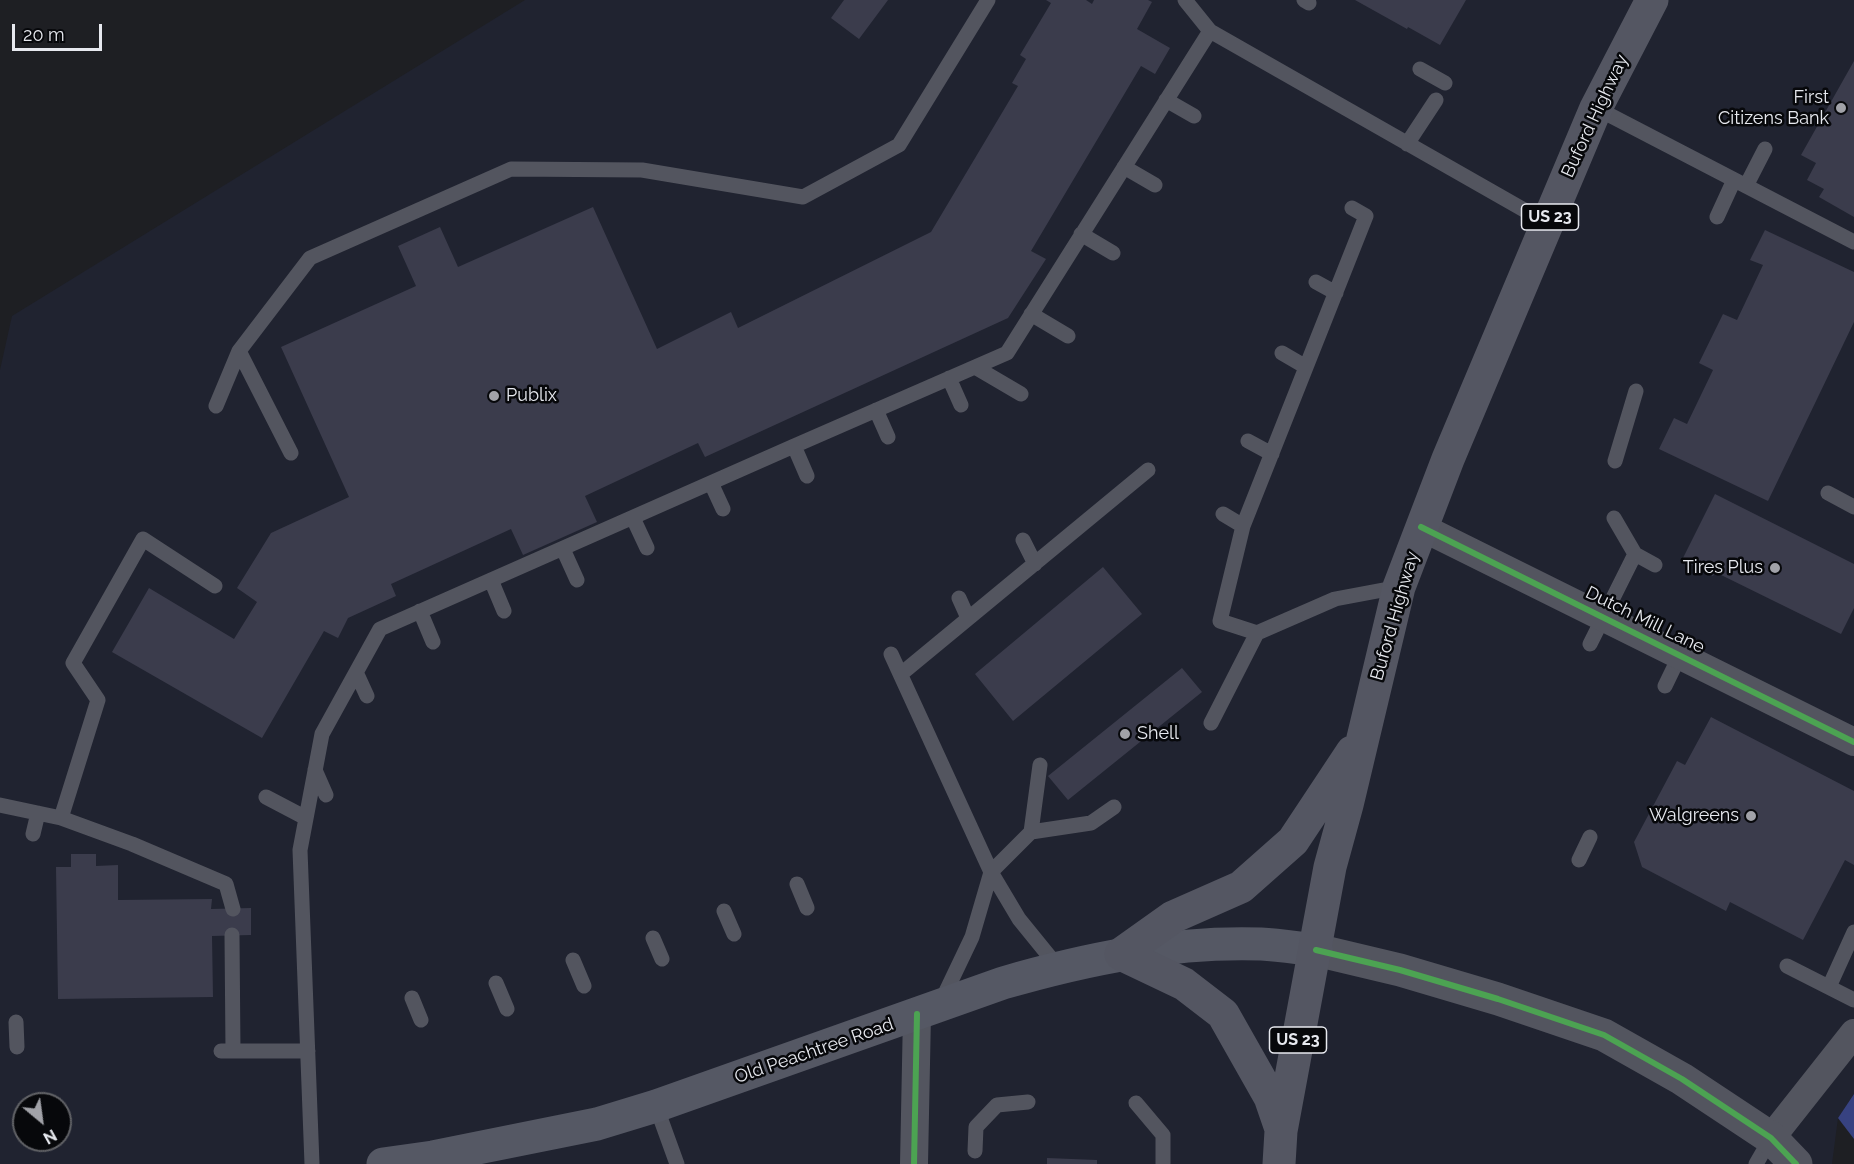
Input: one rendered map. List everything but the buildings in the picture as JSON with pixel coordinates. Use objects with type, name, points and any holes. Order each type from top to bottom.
[{"type":"main road","name":"Buford Highway","points":[[1279,1164],[1281,1131],[1330,867],[1399,587],[1421,527],[1596,108],[1652,0]]},
{"type":"main road","points":[[1281,1131],[1270,1097],[1223,1014],[1184,984],[1121,954],[1173,916],[1241,887],[1293,841],[1362,736]]},
{"type":"main road","name":"Old Peachtree Road","points":[[383,1164],[433,1157],[597,1124],[656,1106],[1003,983],[1058,967],[1121,954],[1215,945],[1262,944],[1316,950]]},
{"type":"street","name":"Dutch Mill Lane","points":[[1421,527],[1854,742]]},
{"type":"street","points":[[1316,950],[1400,970],[1604,1035],[1682,1079],[1763,1151],[1796,1164]]},
{"type":"street","points":[[914,1164],[928,1009]]},
{"type":"street","points":[[1763,1151],[1854,1033]]},
{"type":"lane","points":[[216,406],[239,351],[310,258],[511,169],[642,170],[803,197],[899,145],[987,0]]},
{"type":"lane","points":[[1185,0],[1210,31],[1547,223]]},
{"type":"lane","points":[[312,1164],[300,850],[322,734],[380,629],[1006,353],[1210,31]]},
{"type":"lane","points":[[1420,69],[1445,83]]},
{"type":"lane","points":[[1166,100],[1194,116]]},
{"type":"lane","points":[[1407,144],[1436,100]]},
{"type":"lane","points":[[1596,108],[1854,242]]},
{"type":"lane","points":[[1717,217],[1765,149]]},
{"type":"lane","points":[[1124,167],[1155,185]]},
{"type":"lane","points":[[1257,633],[1220,621],[1243,526],[1366,216],[1352,208]]},
{"type":"lane","points":[[1081,234],[1113,253]]},
{"type":"lane","points":[[1316,282],[1336,293]]},
{"type":"lane","points":[[1031,314],[1068,336]]},
{"type":"lane","points":[[239,351],[291,453]]},
{"type":"lane","points":[[1282,353],[1306,367]]},
{"type":"lane","points":[[975,367],[1021,394]]},
{"type":"lane","points":[[949,378],[961,405]]},
{"type":"lane","points":[[1615,461],[1636,391]]},
{"type":"lane","points":[[876,410],[888,437]]},
{"type":"lane","points":[[1248,441],[1272,454]]},
{"type":"lane","points":[[794,446],[807,476]]},
{"type":"lane","points":[[901,674],[1148,470]]},
{"type":"lane","points":[[711,483],[723,509]]},
{"type":"lane","points":[[1828,493],[1854,507]]},
{"type":"lane","points":[[1223,514],[1243,526]]},
{"type":"lane","points":[[633,518],[646,548]]},
{"type":"lane","points":[[1614,518],[1635,554],[1655,565]]},
{"type":"lane","points":[[61,818],[98,700],[73,663],[143,539],[215,586]]},
{"type":"lane","points":[[1023,540],[1035,564]]},
{"type":"lane","points":[[563,549],[576,580]]},
{"type":"lane","points":[[1590,644],[1635,554]]},
{"type":"lane","points":[[491,580],[504,611]]},
{"type":"lane","points":[[1211,723],[1257,633],[1335,599],[1399,587]]},
{"type":"lane","points":[[959,598],[968,618]]},
{"type":"lane","points":[[420,611],[433,642]]},
{"type":"lane","points":[[891,654],[991,872],[1019,919],[1058,967]]},
{"type":"lane","points":[[1665,686],[1680,655]]},
{"type":"lane","points":[[356,672],[367,696]]},
{"type":"lane","points":[[1031,832],[1040,765]]},
{"type":"lane","points":[[315,770],[326,795]]},
{"type":"lane","points":[[266,797],[306,818]]},
{"type":"lane","points":[[0,805],[61,818],[132,844],[226,884],[233,909]]},
{"type":"lane","points":[[928,1009],[972,937],[991,872],[1031,832],[1091,823],[1114,807]]},
{"type":"lane","points":[[33,834],[38,813]]},
{"type":"lane","points":[[1579,860],[1590,837]]},
{"type":"lane","points":[[797,884],[807,908]]},
{"type":"lane","points":[[724,911],[734,934]]},
{"type":"lane","points":[[1829,987],[1854,933]]},
{"type":"lane","points":[[232,935],[227,1051],[308,1051]]},
{"type":"lane","points":[[653,938],[662,959]]},
{"type":"lane","points":[[573,960],[584,986]]},
{"type":"lane","points":[[1787,966],[1854,1000]]},
{"type":"lane","points":[[496,983],[507,1009]]},
{"type":"lane","points":[[412,998],[422,1020]]},
{"type":"lane","points":[[16,1022],[17,1047]]},
{"type":"lane","points":[[975,1151],[976,1127],[997,1104],[1028,1102]]},
{"type":"lane","points":[[1136,1103],[1163,1135],[1163,1163]]},
{"type":"lane","points":[[656,1106],[677,1164]]},
{"type":"shaded area","points":[[525,0],[1854,0],[1854,1094],[1838,1118],[1832,1164],[0,1164],[0,370],[12,316]]},
{"type":"shaded area","points":[[1854,1094],[1854,1139],[1838,1118]]},
{"type":"cycle path","points":[[1421,527],[1854,742]]},
{"type":"cycle path","points":[[1316,950],[1400,970],[1498,999],[1604,1035],[1682,1079],[1771,1138],[1796,1164]]},
{"type":"cycle path","points":[[914,1164],[917,1014]]},
{"type":"place","name":"First Citizens Bank","points":[[1841,108]]},
{"type":"place","name":"Publix","points":[[494,396]]},
{"type":"place","name":"Tires Plus","points":[[1775,568]]},
{"type":"place","name":"Shell","points":[[1125,734]]},
{"type":"place","name":"Walgreens","points":[[1751,816]]}]
